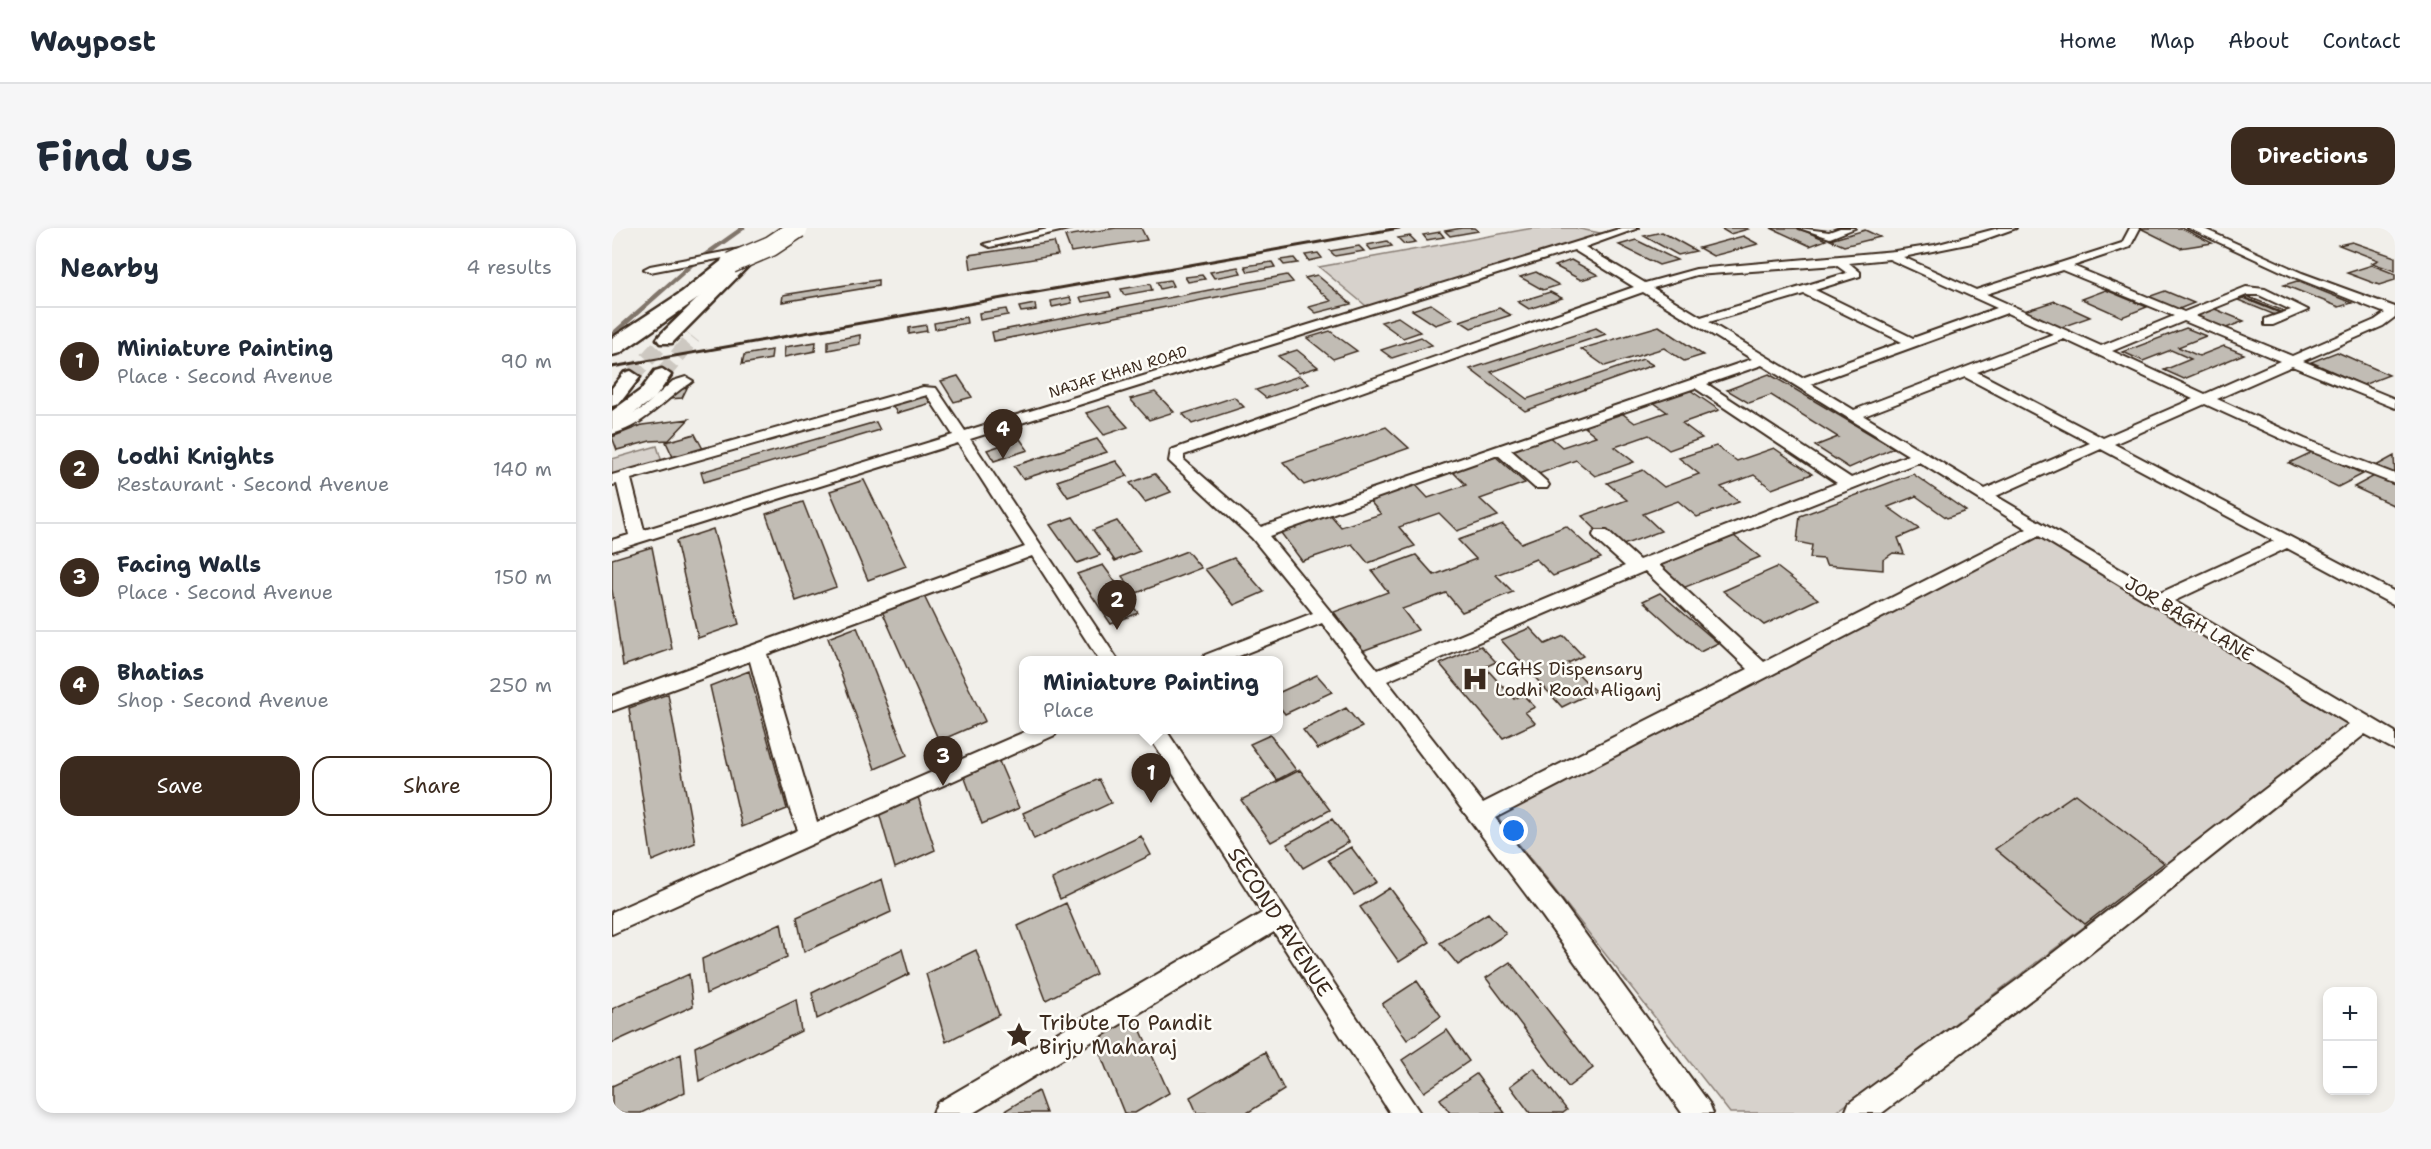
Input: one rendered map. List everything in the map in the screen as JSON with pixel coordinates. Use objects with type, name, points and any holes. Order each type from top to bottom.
[{"type":"highway","points":[[612,330],[658,301],[758,228]]},
{"type":"highway","points":[[612,348],[689,296],[731,258],[779,228]]},
{"type":"highway","points":[[731,258],[771,246],[798,228]]},
{"type":"street","points":[[650,268],[731,258],[755,249],[788,228]]},
{"type":"street","points":[[699,330],[778,248],[807,228]]},
{"type":"street","points":[[990,244],[1027,238],[1036,230],[1068,228]]},
{"type":"street","name":"NAJAF KHAN ROAD","points":[[612,546],[1633,228]]},
{"type":"street","points":[[1804,228],[1830,235],[1850,228]]},
{"type":"street","points":[[1968,228],[1988,236]]},
{"type":"street","points":[[1699,1113],[1551,909],[1325,615],[1258,534],[1178,460],[1176,453],[1673,277],[1696,272],[1888,254],[1988,236],[2011,228]]},
{"type":"street","points":[[1975,294],[2126,245],[2135,228]]},
{"type":"street","points":[[2193,228],[2395,312]]},
{"type":"street","points":[[2209,228],[2302,274]]},
{"type":"street","name":"JOR BAGH LANE","points":[[1576,246],[2039,530],[2364,724],[2393,738]]},
{"type":"street","points":[[666,339],[755,249],[778,248]]},
{"type":"street","points":[[1888,254],[2204,399],[2310,446],[2395,479]]},
{"type":"street","points":[[1700,321],[1856,274],[1836,259]]},
{"type":"street","points":[[2063,266],[2395,404]]},
{"type":"street","points":[[2272,282],[2302,274]]},
{"type":"street","points":[[1806,290],[1913,343]]},
{"type":"street","points":[[2101,351],[2247,291],[2261,292],[2302,310],[2269,322]]},
{"type":"street","points":[[1801,383],[2007,309]]},
{"type":"street","points":[[1984,495],[2293,362],[2379,323],[2395,312]]},
{"type":"street","points":[[1853,415],[2063,335]]},
{"type":"street","points":[[1258,534],[1764,360]]},
{"type":"street","points":[[1966,372],[2104,443],[2395,600]]},
{"type":"street","points":[[612,420],[648,394],[662,375]]},
{"type":"street","points":[[612,400],[631,377]]},
{"type":"street","points":[[612,430],[648,411],[678,384],[686,381]]},
{"type":"street","points":[[1697,383],[1850,484]]},
{"type":"street","points":[[638,538],[617,478],[928,390],[1106,656]]},
{"type":"street","points":[[1500,449],[1541,485]]},
{"type":"street","points":[[1374,679],[1642,565],[1920,456]]},
{"type":"street","points":[[1479,816],[2039,530]]},
{"type":"street","points":[[1601,535],[1642,565],[1763,672]]},
{"type":"street","points":[[2159,601],[2286,541]]},
{"type":"street","points":[[612,704],[1035,549]]},
{"type":"street","points":[[1222,656],[1325,615]]},
{"type":"street","points":[[757,651],[801,810],[811,835]]},
{"type":"street","points":[[1859,1113],[2044,975],[2364,724]]},
{"type":"street","points":[[612,922],[1037,734]]},
{"type":"street","name":"SECOND AVENUE","points":[[1158,734],[1406,1113]]},
{"type":"street","points":[[947,1113],[1276,917]]},
{"type":"shaded area","points":[[1533,228],[1575,228],[1610,235],[1371,310],[1319,267]]},
{"type":"shaded area","points":[[657,446],[662,462],[612,476],[612,459]]},
{"type":"shaded area","points":[[2040,532],[2357,723],[1835,1113],[1730,1113],[1496,815]]},
{"type":"building","points":[[1116,228],[1141,228],[1147,240],[1071,252],[1065,236]]},
{"type":"building","points":[[1474,228],[1478,231],[1450,236],[1445,231]]},
{"type":"building","points":[[1720,228],[1746,228],[1748,229],[1730,234]]},
{"type":"building","points":[[1771,228],[1798,228],[1826,240],[1810,246]]},
{"type":"building","points":[[2140,228],[2182,228],[2212,243],[2180,248]]},
{"type":"building","points":[[1865,230],[1880,237],[1844,246],[1830,240]]},
{"type":"building","points":[[1440,232],[1444,237],[1427,240],[1423,235]]},
{"type":"building","points":[[1662,232],[1696,251],[1678,255],[1644,236]]},
{"type":"building","points":[[1410,236],[1416,242],[1404,244],[1398,238]]},
{"type":"building","points":[[1743,236],[1758,244],[1713,256],[1699,248]]},
{"type":"building","points":[[1636,240],[1677,260],[1659,265],[1619,245]]},
{"type":"building","points":[[1387,241],[1392,246],[1371,250],[1367,245]]},
{"type":"building","points":[[1054,242],[1058,255],[971,269],[969,255]]},
{"type":"building","points":[[2352,242],[2395,257],[2395,271],[2372,263],[2378,260],[2339,245]]},
{"type":"building","points":[[1359,246],[1364,251],[1335,256],[1330,251]]},
{"type":"building","points":[[1318,253],[1322,258],[1309,261],[1305,255]]},
{"type":"building","points":[[1294,258],[1298,263],[1284,265],[1280,260]]},
{"type":"building","points":[[1571,260],[1598,275],[1581,280],[1555,266]]},
{"type":"building","points":[[1272,262],[1275,267],[1248,272],[1245,266]]},
{"type":"building","points":[[2372,265],[2395,274],[2395,280],[2379,285],[2347,273]]},
{"type":"building","points":[[1238,267],[1241,273],[1214,278],[1210,272]]},
{"type":"building","points":[[1536,272],[1559,285],[1543,290],[1520,277]]},
{"type":"building","points":[[1202,275],[1205,279],[1188,282],[1185,277]]},
{"type":"building","points":[[1287,275],[1293,282],[994,341],[992,332]]},
{"type":"building","points":[[1317,275],[1351,304],[1316,313],[1309,307],[1331,301],[1305,278]]},
{"type":"building","points":[[878,280],[878,286],[782,302],[783,295]]},
{"type":"building","points":[[1170,280],[1173,286],[1160,289],[1157,282]]},
{"type":"building","points":[[2297,281],[2352,303],[2339,307],[2284,285]]},
{"type":"building","points":[[1150,284],[1152,290],[1124,295],[1121,289]]},
{"type":"building","points":[[2106,290],[2147,307],[2122,317],[2082,299]]},
{"type":"building","points":[[2165,291],[2194,303],[2174,311],[2145,298]]},
{"type":"building","points":[[1109,292],[1111,297],[1082,302],[1080,297]]},
{"type":"building","points":[[1550,292],[1562,298],[1529,309],[1518,302]]},
{"type":"building","points":[[2238,296],[2285,315],[2280,317],[2233,298]]},
{"type":"building","points":[[2246,296],[2289,313],[2285,314],[2243,297]]},
{"type":"building","points":[[1070,297],[1072,303],[1052,307],[1051,301]]},
{"type":"building","points":[[2055,301],[2090,317],[2056,329],[2021,312]]},
{"type":"building","points":[[1035,304],[1036,310],[1021,312],[1019,307]]},
{"type":"building","points":[[1431,304],[1453,319],[1435,325],[1412,310]]},
{"type":"building","points":[[2210,307],[2244,321],[2224,329],[2190,314]]},
{"type":"building","points":[[1499,308],[1511,315],[1471,328],[1460,321]]},
{"type":"building","points":[[1006,309],[1008,315],[980,320],[979,313]]},
{"type":"building","points":[[966,317],[967,323],[935,329],[934,323]]},
{"type":"building","points":[[1398,317],[1420,332],[1403,338],[1381,322]]},
{"type":"building","points":[[926,325],[927,331],[909,334],[909,328]]},
{"type":"building","points":[[1659,326],[1703,355],[1684,361],[1664,348],[1605,366],[1581,349]]},
{"type":"building","points":[[1596,328],[1606,334],[1491,372],[1527,399],[1643,359],[1653,365],[1525,411],[1470,369]]},
{"type":"building","points":[[2186,328],[2206,336],[2178,347],[2199,356],[2224,346],[2244,354],[2184,379],[2164,370],[2191,359],[2171,350],[2143,361],[2123,352]]},
{"type":"building","points":[[1330,331],[1357,351],[1333,359],[1307,338]]},
{"type":"building","points":[[860,335],[860,344],[828,350],[828,341]]},
{"type":"building","points":[[1421,337],[1432,345],[1392,358],[1381,350]]},
{"type":"building","points":[[816,342],[815,351],[784,357],[785,347]]},
{"type":"building","points":[[772,350],[771,359],[742,364],[744,355]]},
{"type":"building","points":[[1297,350],[1318,367],[1299,373],[1278,356]]},
{"type":"building","points":[[2337,352],[2389,375],[2363,385],[2311,362]]},
{"type":"building","points":[[1769,374],[1894,448],[1849,468],[1815,446],[1838,437],[1771,395],[1749,403],[1727,390]]},
{"type":"building","points":[[958,376],[972,397],[954,402],[941,381]]},
{"type":"building","points":[[1299,376],[1309,384],[1266,398],[1256,390]]},
{"type":"building","points":[[687,388],[682,398],[670,399],[675,390]]},
{"type":"building","points":[[1687,388],[1719,410],[1682,423],[1702,438],[1669,450],[1649,435],[1615,447],[1634,462],[1595,476],[1576,460],[1536,475],[1506,448],[1547,434],[1562,447],[1596,436],[1580,423],[1619,411],[1635,423],[1667,412],[1650,400]]},
{"type":"building","points":[[1155,392],[1174,412],[1149,420],[1130,399]]},
{"type":"building","points":[[925,394],[931,403],[897,413],[892,405]]},
{"type":"building","points":[[1234,397],[1244,407],[1192,424],[1183,414]]},
{"type":"building","points":[[1109,406],[1128,427],[1104,435],[1086,413]]},
{"type":"building","points":[[689,419],[669,440],[650,441],[617,450],[612,437],[642,425]]},
{"type":"building","points":[[876,422],[880,430],[704,482],[701,472]]},
{"type":"building","points":[[1386,427],[1409,448],[1304,485],[1283,462]]},
{"type":"building","points":[[695,434],[703,449],[673,457],[666,442]]},
{"type":"building","points":[[1020,439],[1028,450],[994,461],[987,450]]},
{"type":"building","points":[[1097,439],[1107,452],[1023,479],[1014,466]]},
{"type":"building","points":[[1716,446],[1737,461],[1774,448],[1812,474],[1772,489],[1754,475],[1721,487],[1739,502],[1697,517],[1678,501],[1643,514],[1661,531],[1615,548],[1582,516],[1627,500],[1607,483],[1643,470],[1664,487],[1699,474],[1679,458]]},
{"type":"building","points":[[2314,451],[2363,474],[2338,487],[2289,463]]},
{"type":"building","points":[[1495,456],[1525,483],[1480,499],[1498,516],[1457,531],[1439,513],[1399,527],[1415,546],[1368,563],[1352,544],[1302,561],[1278,529],[1328,512],[1341,527],[1381,514],[1368,499],[1414,483],[1428,498],[1466,485],[1452,471]]},
{"type":"building","points":[[2394,456],[2395,476],[2374,467]]},
{"type":"building","points":[[1116,461],[1128,476],[1068,497],[1057,481]]},
{"type":"building","points":[[1155,474],[1171,492],[1145,502],[1130,483]]},
{"type":"building","points":[[1913,474],[1966,511],[1947,518],[1916,496],[1888,507],[1919,529],[1898,538],[1904,554],[1893,553],[1883,560],[1883,570],[1826,565],[1824,559],[1810,558],[1812,545],[1797,542],[1800,516]]},
{"type":"building","points":[[2378,474],[2395,482],[2395,506],[2354,487]]},
{"type":"building","points":[[864,480],[906,566],[868,580],[830,491]]},
{"type":"building","points":[[803,502],[836,587],[796,601],[766,514]]},
{"type":"building","points":[[1073,517],[1100,555],[1077,563],[1050,525]]},
{"type":"building","points":[[1117,521],[1140,551],[1115,561],[1093,530]]},
{"type":"building","points":[[1503,524],[1521,543],[1566,526],[1601,558],[1553,576],[1536,559],[1496,575],[1513,592],[1462,612],[1446,593],[1402,609],[1418,630],[1362,651],[1334,612],[1388,592],[1372,571],[1416,555],[1434,575],[1476,559],[1458,540]]},
{"type":"building","points":[[713,529],[739,624],[698,638],[676,541]]},
{"type":"building","points":[[1734,536],[1760,557],[1683,588],[1658,566]]},
{"type":"building","points":[[652,547],[672,649],[623,666],[612,589],[612,559]]},
{"type":"building","points":[[1187,551],[1201,568],[1134,594],[1122,576]]},
{"type":"building","points":[[1234,558],[1264,592],[1234,605],[1205,569]]},
{"type":"building","points":[[1103,565],[1138,613],[1111,624],[1077,574]]},
{"type":"building","points":[[1777,567],[1818,599],[1764,625],[1723,591]]},
{"type":"building","points":[[1660,593],[1718,643],[1700,652],[1643,601]]},
{"type":"building","points":[[924,596],[985,721],[939,741],[882,611]]},
{"type":"building","points":[[857,627],[907,755],[875,769],[828,638]]},
{"type":"building","points":[[1530,628],[1545,644],[1564,636],[1583,656],[1568,663],[1595,691],[1562,707],[1501,640]]},
{"type":"building","points":[[1481,646],[1496,662],[1485,667],[1514,699],[1523,695],[1535,707],[1525,712],[1535,723],[1503,738],[1440,664]]},
{"type":"building","points":[[749,671],[787,809],[742,827],[710,686]]},
{"type":"building","points":[[1317,675],[1332,692],[1285,714],[1283,691]]},
{"type":"building","points":[[668,694],[695,843],[652,861],[629,708]]},
{"type":"building","points":[[1346,708],[1362,727],[1318,749],[1303,730]]},
{"type":"building","points":[[1270,735],[1296,770],[1277,780],[1250,744]]},
{"type":"building","points":[[998,759],[1019,808],[982,824],[963,773]]},
{"type":"building","points":[[1300,770],[1330,810],[1271,842],[1241,800]]},
{"type":"building","points":[[1099,779],[1111,803],[1034,839],[1023,813]]},
{"type":"building","points":[[2075,794],[2164,863],[2085,924],[1995,849]]},
{"type":"building","points":[[918,797],[935,850],[895,868],[879,813]]},
{"type":"building","points":[[1332,819],[1349,842],[1303,868],[1287,844]]},
{"type":"building","points":[[1141,836],[1151,855],[1060,899],[1052,879]]},
{"type":"building","points":[[1351,847],[1377,882],[1354,895],[1328,860]]},
{"type":"building","points":[[882,879],[891,912],[804,952],[797,917]]},
{"type":"building","points":[[1390,888],[1430,942],[1399,962],[1360,907]]},
{"type":"building","points":[[1066,903],[1096,974],[1046,1000],[1018,926]]},
{"type":"building","points":[[1488,913],[1506,934],[1458,965],[1440,943]]},
{"type":"building","points":[[781,923],[787,957],[706,994],[702,959]]},
{"type":"building","points":[[902,949],[909,974],[817,1019],[812,993]]},
{"type":"building","points":[[976,950],[999,1015],[946,1042],[926,974]]},
{"type":"building","points":[[1510,962],[1593,1068],[1568,1087],[1486,978]]},
{"type":"building","points":[[689,974],[693,1006],[612,1043],[612,1009]]},
{"type":"building","points":[[1417,981],[1441,1016],[1407,1040],[1382,1004]]},
{"type":"building","points":[[796,999],[801,1031],[699,1081],[695,1047]]},
{"type":"building","points":[[1133,1013],[1169,1093],[1135,1113],[1124,1113],[1093,1036]]},
{"type":"building","points":[[1447,1030],[1469,1061],[1424,1092],[1402,1060]]},
{"type":"building","points":[[1265,1052],[1284,1090],[1247,1113],[1197,1113],[1190,1097]]},
{"type":"building","points":[[681,1054],[685,1092],[641,1113],[612,1113],[612,1086]]},
{"type":"building","points":[[1534,1068],[1567,1110],[1563,1113],[1530,1113],[1510,1086]]},
{"type":"building","points":[[1476,1074],[1505,1113],[1450,1113],[1440,1099]]},
{"type":"building","points":[[1038,1091],[1046,1113],[1007,1113],[1006,1110]]},
{"type":"waterway","points":[[612,335],[691,265],[743,228]]},
{"type":"tunnel","points":[[662,375],[693,337]]},
{"type":"tunnel","points":[[631,377],[666,339]]},
{"type":"railway","points":[[612,367],[1399,228]]},
{"type":"place","name":"Bhatias","points":[[1003,459]]},
{"type":"place","name":"Lodhi Knights","points":[[1117,630]]},
{"type":"place","name":"CGHS Dispensary Lodhi Road Aliganj","points":[[1475,679]]},
{"type":"place","name":"Facing Walls","points":[[943,786]]},
{"type":"place","name":"Miniature Painting","points":[[1151,803]]},
{"type":"place","name":"Tribute To Pandit Birju Maharaj","points":[[1019,1035]]}]
